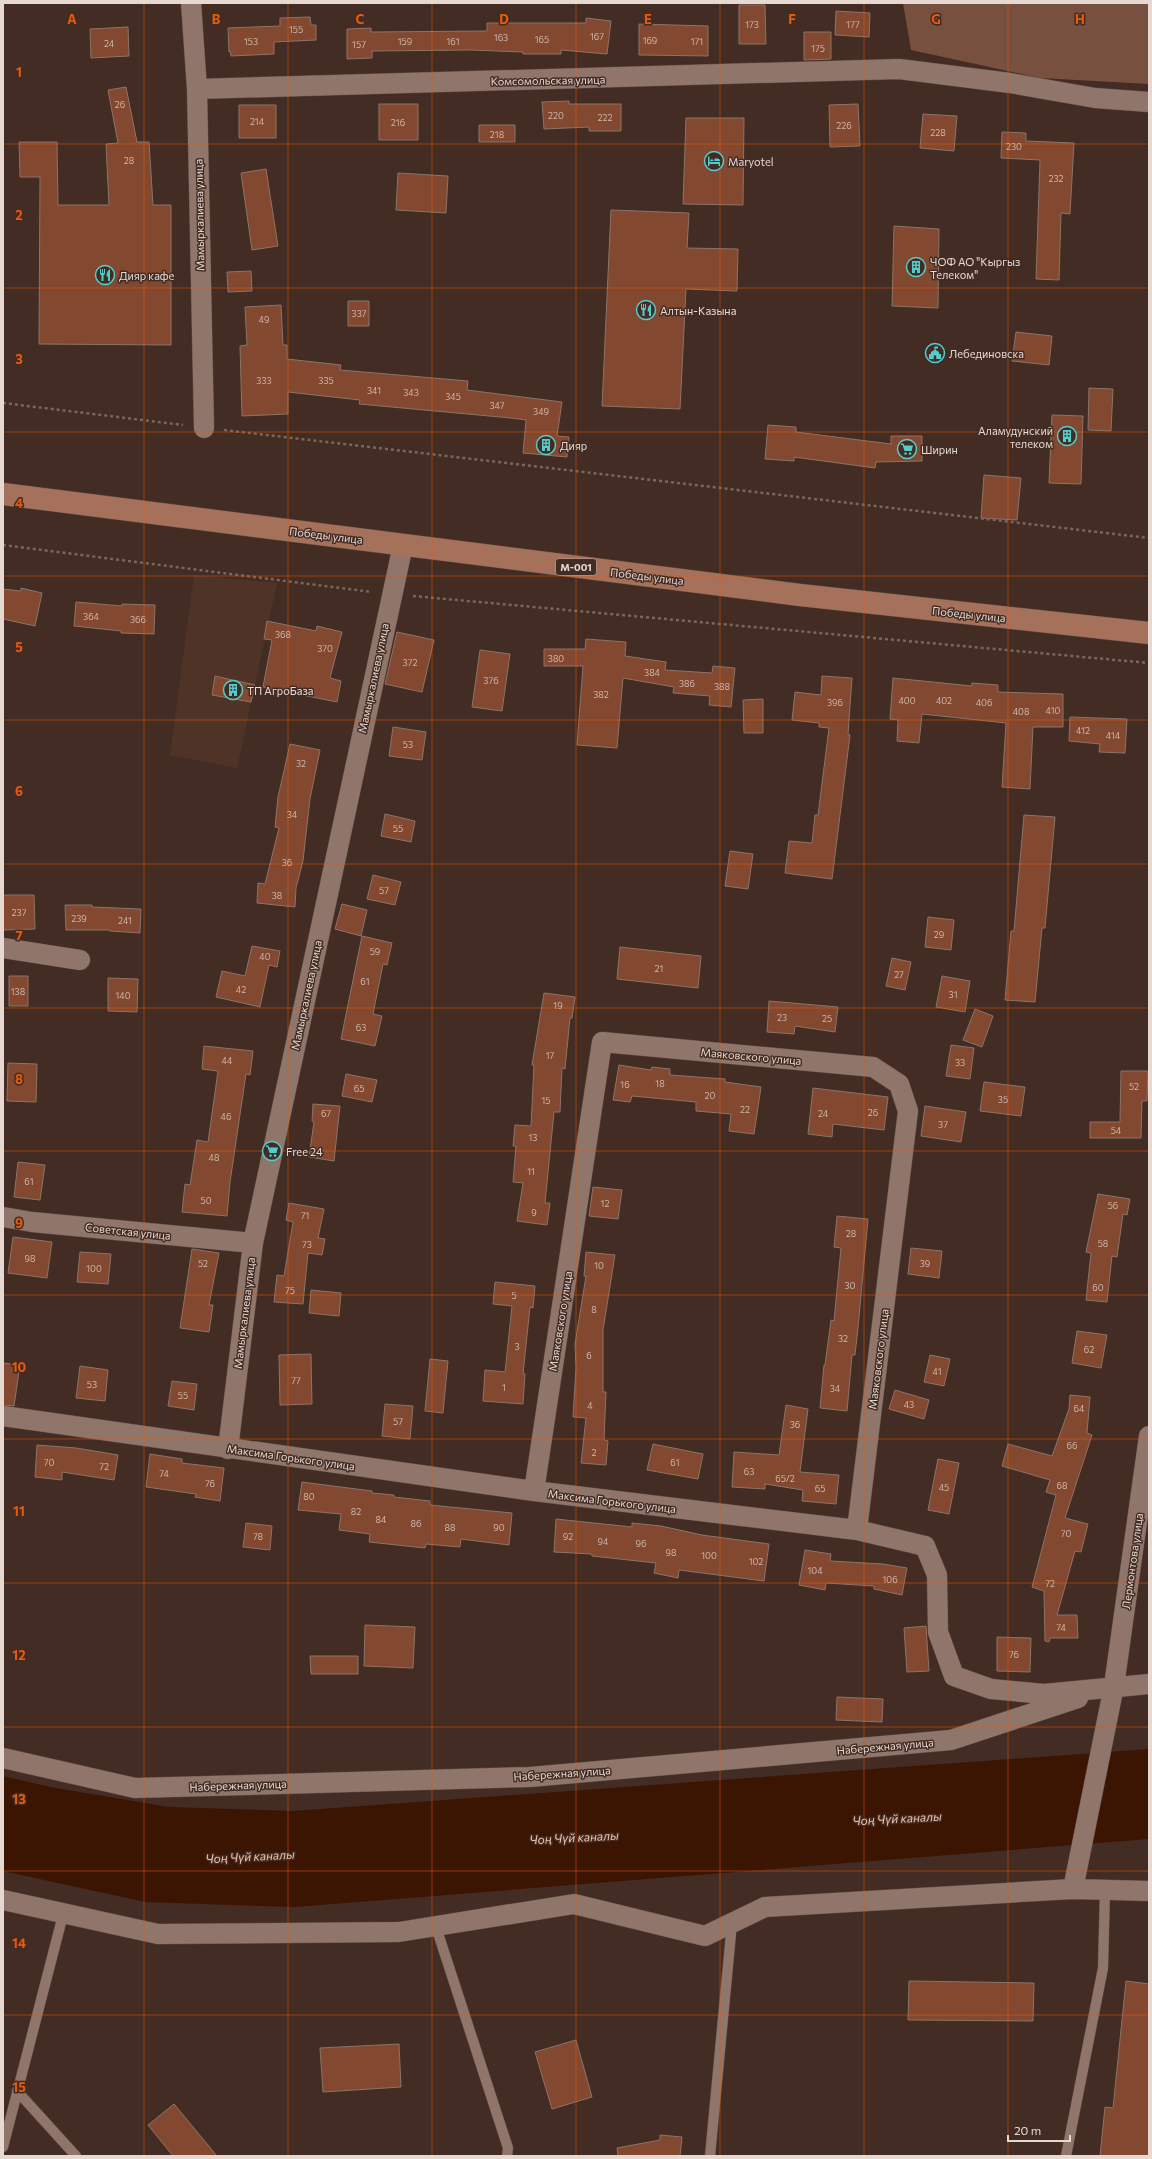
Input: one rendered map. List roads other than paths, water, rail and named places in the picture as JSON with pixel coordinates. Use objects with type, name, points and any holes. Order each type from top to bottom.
[{"type":"main road","name":"Победы улица","points":[[3,494],[800,595],[1149,633]]},
{"type":"street","name":"Мамыркалиева улица","points":[[191,3],[197,89],[204,428]]},
{"type":"street","name":"Комсомольская улица","points":[[197,89],[899,70],[1010,83],[1095,98],[1149,102]]},
{"type":"street","name":"Мамыркалиева улица","points":[[228,1448],[253,1243],[403,545]]},
{"type":"street","points":[[3,948],[80,960]]},
{"type":"street","name":"Маяковского улица","points":[[534,1491],[602,1042],[873,1067],[899,1084],[908,1111],[857,1530]]},
{"type":"street","name":"Советская улица","points":[[3,1216],[32,1222],[253,1243]]},
{"type":"street","name":"Максима Горького улица","points":[[3,1416],[534,1491],[857,1530],[925,1546],[937,1575],[938,1632],[954,1676],[991,1689],[1044,1694],[1114,1686]]},
{"type":"street","name":"Лермонтова улица","points":[[1073,1889],[1114,1686],[1149,1436]]},
{"type":"street","points":[[1114,1686],[1149,1684]]},
{"type":"street","name":"Набережная улица","points":[[3,1758],[135,1788],[530,1777],[951,1740],[1114,1686]]},
{"type":"street","points":[[3,1900],[158,1934],[399,1932],[574,1904],[705,1936],[765,1907],[1073,1889],[1149,1891]]},
{"type":"lane","points":[[1066,2156],[1103,1968],[1105,1890]]},
{"type":"lane","points":[[3,2147],[63,1914]]},
{"type":"lane","points":[[710,2156],[732,1923]]},
{"type":"lane","points":[[436,1927],[508,2148],[507,2156]]},
{"type":"lane","points":[[17,2091],[76,2156]]},
{"type":"water","name":"Чоң Чүй каналы","points":[[1149,1749],[1149,1839],[295,1907],[145,1902],[3,1871],[3,1776],[50,1787],[169,1807],[293,1811]]},
{"type":"place","name":"Maryotel","points":[[714,161]]},
{"type":"place","name":"ЧОФ АО \"Кыргыз Телеком\"","points":[[916,267]]},
{"type":"place","name":"Дияр кафе","points":[[105,275]]},
{"type":"place","name":"Алтын-Казына","points":[[646,310]]},
{"type":"place","name":"Лебединовска","points":[[935,353]]},
{"type":"place","name":"Аламудунский телеком","points":[[1067,436]]},
{"type":"place","name":"Дияр","points":[[546,445]]},
{"type":"place","name":"Ширин","points":[[907,449]]},
{"type":"place","name":"ТП АгроБаза","points":[[233,690]]},
{"type":"place","name":"Free 24","points":[[272,1151]]}]
